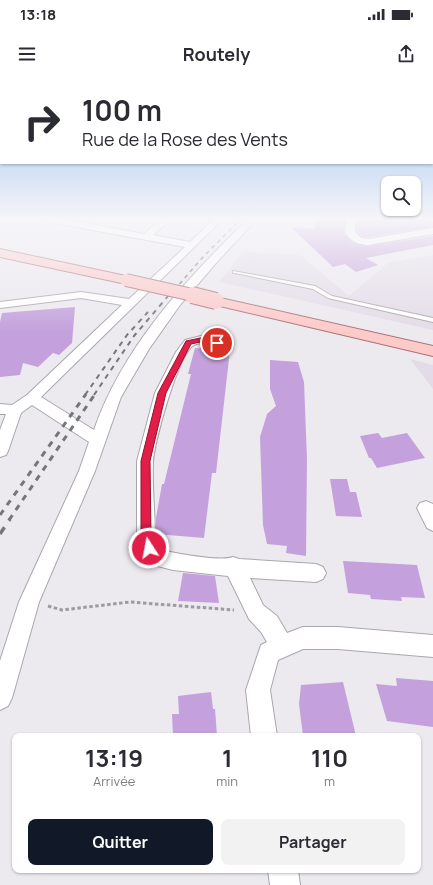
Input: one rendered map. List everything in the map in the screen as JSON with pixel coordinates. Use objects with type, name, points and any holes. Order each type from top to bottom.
[{"type":"main road","points":[[17,257],[126,280],[433,351]]},
{"type":"street","points":[[0,451],[7,410],[32,398],[179,257]]},
{"type":"street","points":[[0,698],[29,602],[87,471],[114,398],[146,345],[194,280],[217,257]]},
{"type":"street","points":[[0,305],[81,295],[132,303]]},
{"type":"street","points":[[220,349],[217,343],[205,339],[189,343],[162,393],[145,461],[146,539],[153,557],[175,562],[316,573]]},
{"type":"street","points":[[32,398],[98,440]]},
{"type":"street","points":[[233,566],[256,612],[269,624],[282,646]]},
{"type":"street","points":[[264,733],[258,690],[269,653],[282,646],[302,638],[338,638],[433,646]]},
{"type":"street","points":[[283,873],[285,885]]},
{"type":"lane","points":[[235,272],[315,288],[330,297],[433,320]]},
{"type":"path","points":[[29,602],[62,610],[130,602],[256,612]]},
{"type":"shaded area","points":[[239,257],[302,257],[349,296],[388,263],[424,257],[433,257],[433,330],[219,282]]},
{"type":"shaded area","points":[[410,359],[433,365],[433,389]]},
{"type":"building","points":[[322,257],[373,257],[366,258],[378,265],[356,272],[345,264],[333,267]]},
{"type":"building","points":[[75,307],[72,343],[59,355],[53,353],[38,367],[23,363],[20,375],[0,377],[0,322],[2,313]]},
{"type":"building","points":[[195,348],[212,349],[215,353],[220,354],[230,350],[216,473],[212,473],[204,538],[156,534],[156,518],[162,484],[164,484],[191,374],[188,374]]},
{"type":"building","points":[[270,360],[298,362],[304,382],[307,459],[306,556],[286,553],[287,546],[267,544],[263,525],[260,437],[267,414],[276,406],[270,389]]},
{"type":"building","points":[[378,433],[382,438],[407,433],[425,458],[377,468],[371,458],[369,458],[360,436]]},
{"type":"building","points":[[330,479],[347,479],[350,492],[356,492],[362,517],[336,516]]},
{"type":"building","points":[[343,561],[417,565],[425,598],[401,597],[402,601],[371,599],[370,595],[348,593]]},
{"type":"building","points":[[183,573],[215,576],[219,603],[178,601]]},
{"type":"building","points":[[396,678],[433,681],[433,727],[387,721],[376,684],[397,686]]},
{"type":"building","points":[[343,682],[355,733],[303,733],[299,704],[301,685]]},
{"type":"building","points":[[211,692],[213,709],[215,709],[217,733],[173,733],[172,714],[179,714],[178,696]]},
{"type":"railway","points":[[169,296],[203,257]]},
{"type":"railway","points":[[94,395],[134,336],[169,295]]},
{"type":"railway","points":[[85,395],[127,335],[148,312]]},
{"type":"railway","points":[[0,515],[86,394]]},
{"type":"railway","points":[[9,520],[95,394]]},
{"type":"railway","points":[[0,534],[10,519]]},
{"type":"route","points":[[149,548],[146,539],[145,461],[162,393],[182,352],[189,343],[196,340],[205,339],[217,343]]}]
